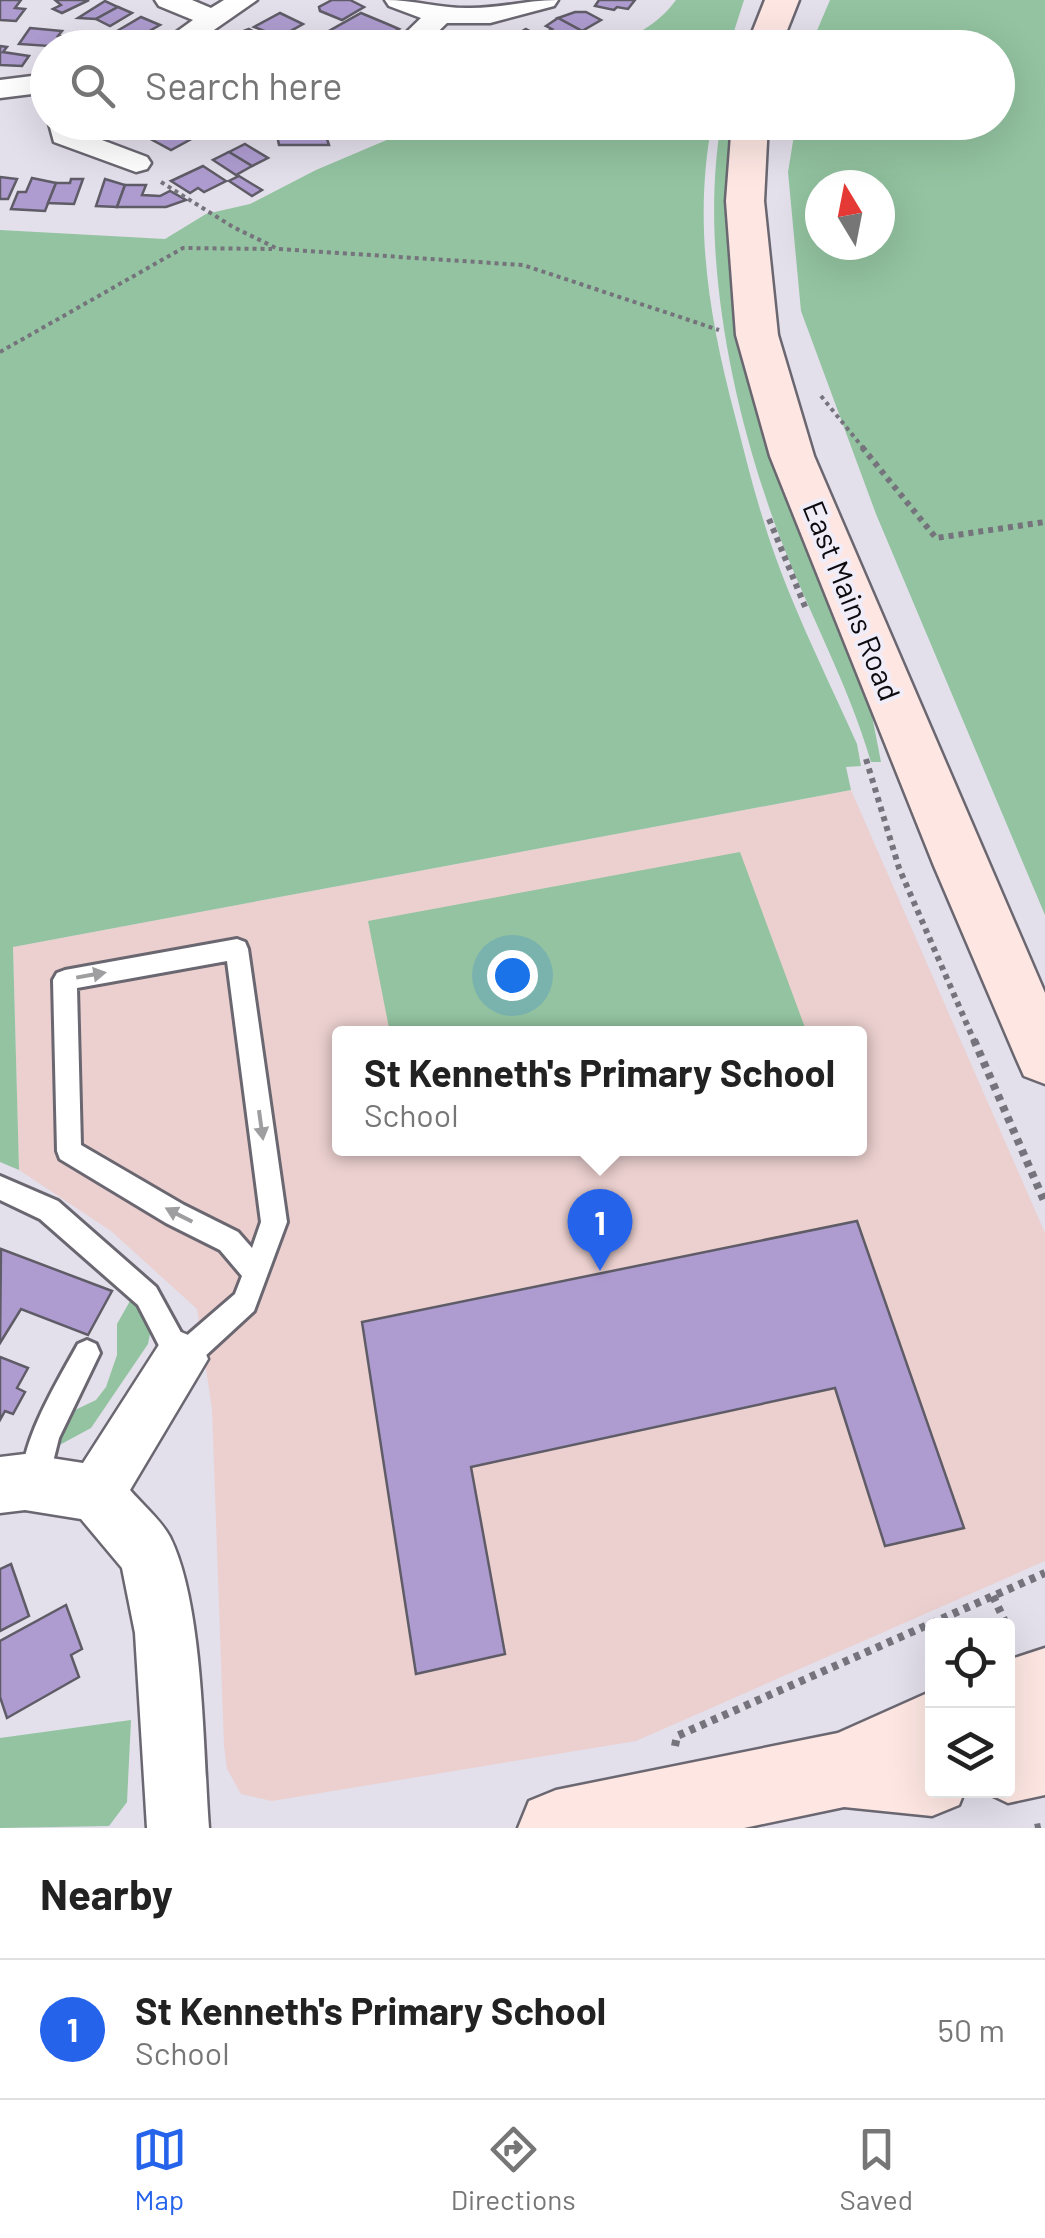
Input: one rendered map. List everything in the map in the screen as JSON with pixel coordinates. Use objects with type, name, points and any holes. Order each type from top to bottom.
[{"type":"main road","points":[[770,30],[782,0]]},
{"type":"main road","name":"East Mains Road","points":[[749,140],[746,201],[758,334],[792,456],[961,866],[1045,1058]]},
{"type":"main road","points":[[1015,1695],[1045,1685]]},
{"type":"main road","points":[[556,1828],[843,1770],[925,1731]]},
{"type":"main road","points":[[1015,1763],[1045,1757]]},
{"type":"main road","points":[[843,1770],[925,1777]]},
{"type":"street","points":[[169,0],[213,19]]},
{"type":"street","points":[[196,30],[243,0]]},
{"type":"street","points":[[399,0],[439,16],[511,12],[544,0]]},
{"type":"street","points":[[424,30],[439,16]]},
{"type":"street","points":[[0,89],[30,85]]},
{"type":"street","points":[[34,160],[53,140]]},
{"type":"street","points":[[87,140],[136,162]]},
{"type":"street","points":[[96,1494],[181,1360]]},
{"type":"street","points":[[17,1485],[96,1494],[148,1554],[164,1632],[178,1828]]},
{"type":"lane","points":[[0,1188],[49,1210],[147,1296],[181,1360],[245,1302],[256,1273],[274,1222],[236,949],[65,980],[69,1151],[229,1241],[256,1273]]},
{"type":"lane","points":[[17,1485],[87,1354]]},
{"type":"path","points":[[136,162],[234,227],[278,249]]},
{"type":"path","points":[[0,352],[182,248],[278,249],[523,265],[720,330]]},
{"type":"path","points":[[818,388],[823,402],[936,538],[1045,522]]},
{"type":"path","points":[[662,1806],[677,1736],[1045,1573]]},
{"type":"path","points":[[993,1596],[1003,1618]]},
{"type":"path","points":[[1035,1828],[1045,1826]]},
{"type":"shaded area","points":[[851,790],[1045,1233],[1045,1561],[636,1741],[272,1801],[241,1794],[227,1769],[224,1745],[212,1409],[197,1309],[111,1231],[19,1170],[13,947]]},
{"type":"green space","points":[[676,0],[744,0],[734,30],[643,30]]},
{"type":"green space","points":[[830,0],[1045,0],[1045,915],[876,514],[801,311],[788,172],[793,140],[1015,140],[1015,30],[817,30]]},
{"type":"green space","points":[[387,140],[709,140],[704,234],[711,307],[726,379],[772,548],[857,744],[861,766],[846,767],[851,790],[13,947],[19,1170],[0,1162],[0,230],[165,239],[206,214],[250,204]]},
{"type":"green space","points":[[719,140],[731,140],[730,259],[743,340],[865,680],[881,762],[871,762],[851,704],[790,564],[747,437],[724,332],[714,225]]},
{"type":"green space","points":[[740,852],[804,1026],[389,1026],[368,921]]},
{"type":"green space","points":[[134,1294],[151,1329],[148,1344],[91,1428],[54,1448],[73,1411],[96,1400],[106,1387],[117,1355],[117,1324]]},
{"type":"green space","points":[[131,1720],[127,1802],[109,1826],[0,1828],[0,1738]]},
{"type":"building","points":[[0,0],[21,0],[15,8],[25,9],[16,21],[0,20]]},
{"type":"building","points":[[55,0],[89,0],[62,13],[53,9],[61,5]]},
{"type":"building","points":[[332,0],[350,0],[364,7],[342,20],[320,11],[319,7]]},
{"type":"building","points":[[599,0],[635,0],[628,9],[614,10],[595,6]]},
{"type":"building","points":[[105,1],[118,7],[96,19],[78,18]]},
{"type":"building","points":[[118,7],[132,13],[110,26],[96,19]]},
{"type":"building","points":[[586,12],[601,20],[580,30],[558,18]]},
{"type":"building","points":[[280,13],[303,24],[292,30],[254,27]]},
{"type":"building","points":[[361,13],[399,29],[397,30],[331,30]]},
{"type":"building","points":[[141,17],[160,25],[151,30],[119,30]]},
{"type":"building","points":[[558,18],[580,30],[550,30],[546,26]]},
{"type":"building","points":[[30,28],[51,30],[30,30],[30,45],[19,44]]},
{"type":"building","points":[[0,46],[7,47],[3,52],[29,56],[22,66],[0,65]]},
{"type":"building","points":[[153,140],[190,140],[171,150]]},
{"type":"building","points":[[278,140],[327,140],[329,145],[279,145]]},
{"type":"building","points":[[245,144],[268,158],[252,166],[229,152]]},
{"type":"building","points":[[229,152],[252,166],[236,175],[213,160]]},
{"type":"building","points":[[203,166],[226,181],[204,192],[198,188],[190,193],[171,181]]},
{"type":"building","points":[[239,176],[262,190],[252,196],[229,181]]},
{"type":"building","points":[[0,177],[17,179],[8,199],[0,199]]},
{"type":"building","points":[[32,178],[56,183],[45,211],[11,209],[18,192],[26,192]]},
{"type":"building","points":[[71,179],[83,179],[74,204],[48,203],[56,183],[70,183]]},
{"type":"building","points":[[105,179],[125,185],[117,207],[96,206]]},
{"type":"building","points":[[125,185],[146,185],[142,195],[160,196],[170,191],[186,200],[166,207],[117,207]]},
{"type":"building","points":[[857,1221],[964,1528],[885,1546],[835,1388],[471,1467],[505,1654],[416,1674],[362,1322]]},
{"type":"building","points":[[1,1249],[112,1291],[88,1335],[21,1309],[0,1343]]},
{"type":"building","points":[[0,1357],[28,1368],[17,1388],[25,1392],[13,1414],[5,1411],[0,1420]]},
{"type":"building","points":[[11,1564],[29,1616],[0,1631],[0,1569]]},
{"type":"building","points":[[66,1605],[82,1649],[71,1655],[79,1677],[7,1718],[0,1697],[0,1641]]},
{"type":"place","name":"St Kenneth's Primary School","points":[[600,1271]]}]
